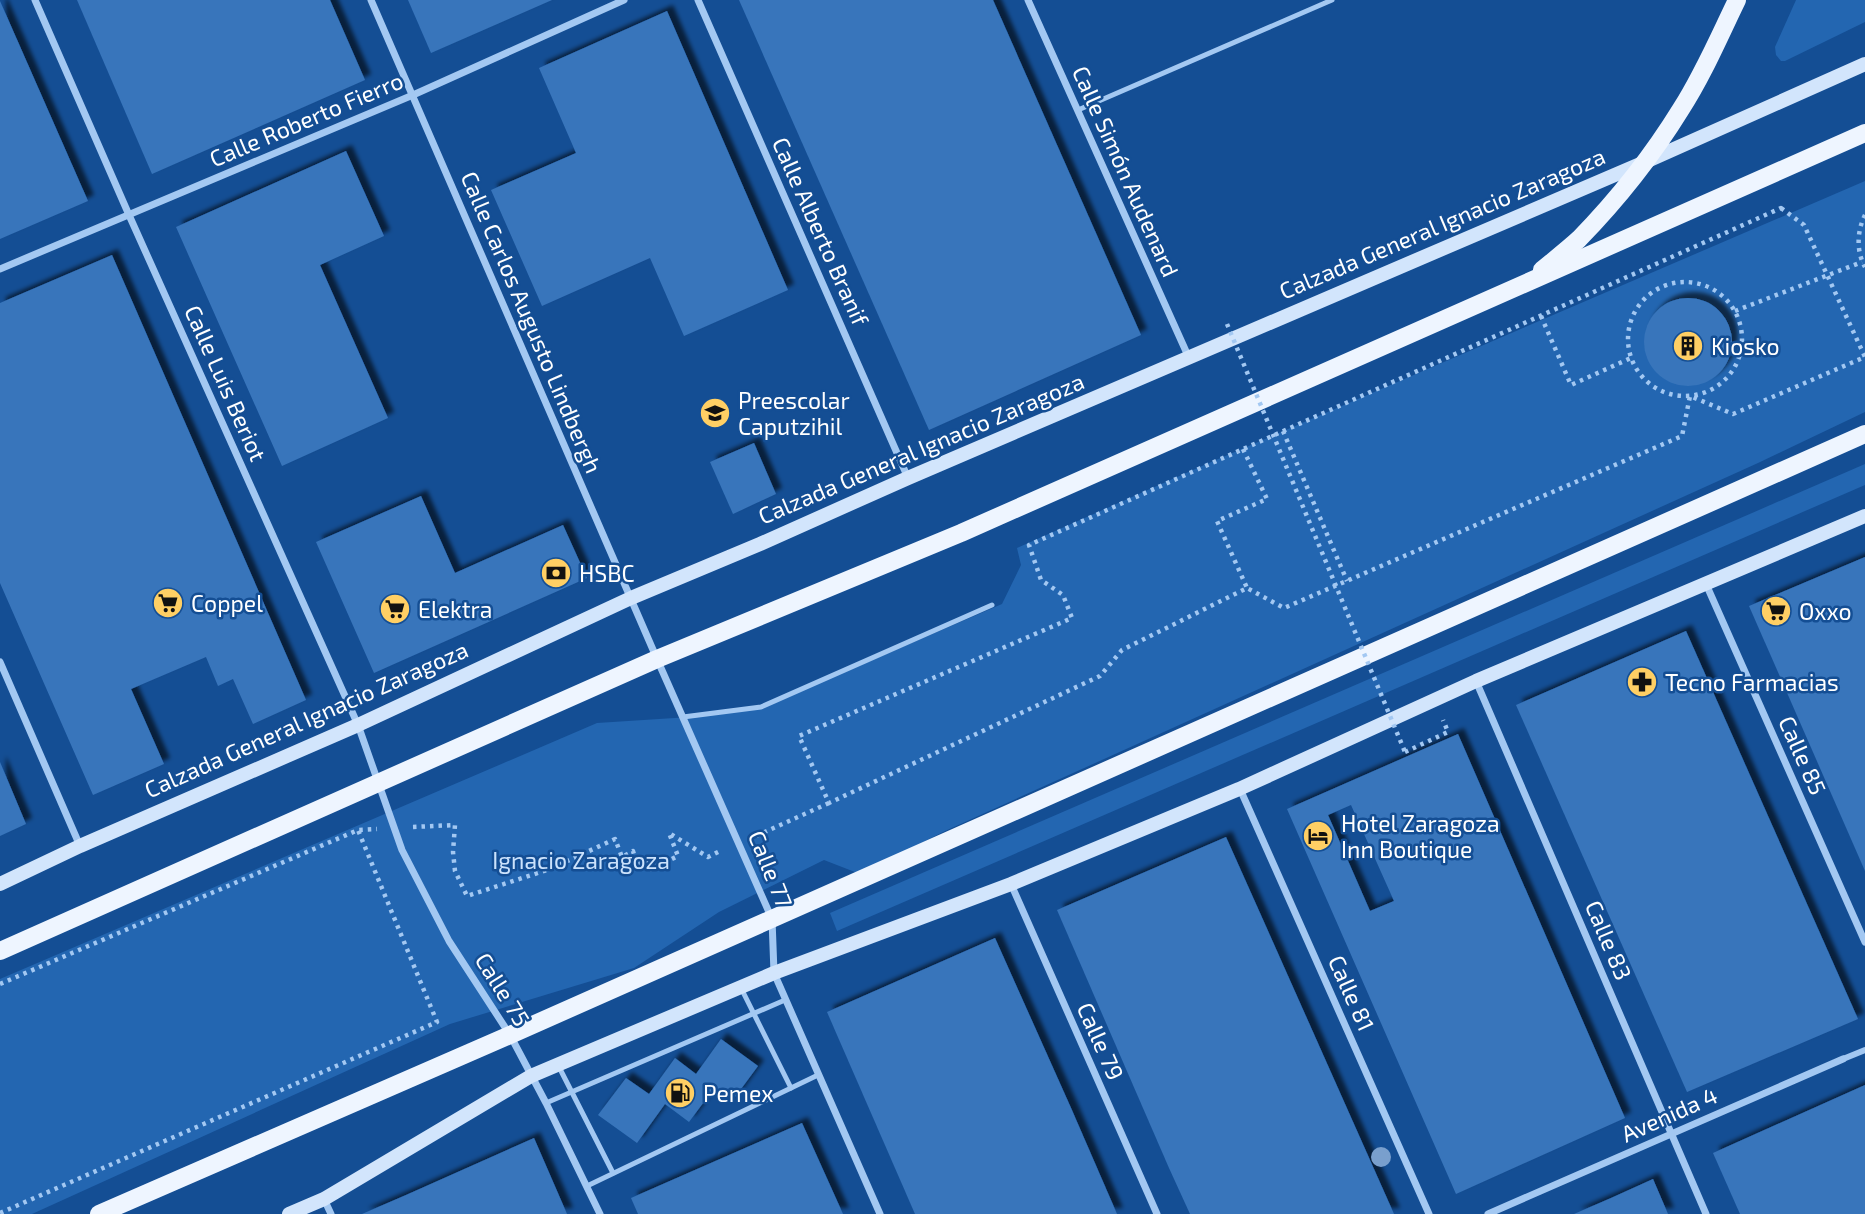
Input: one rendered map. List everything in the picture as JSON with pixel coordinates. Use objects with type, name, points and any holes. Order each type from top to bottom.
[{"type":"main road","points":[[1527,283],[1578,240],[1646,162],[1682,108],[1737,0]]},
{"type":"main road","name":"Calzada General Ignacio Zaragoza","points":[[0,884],[80,846],[358,725],[631,598],[1646,162],[1865,64]]},
{"type":"main road","points":[[0,951],[657,659],[974,527],[1865,133]]},
{"type":"main road","points":[[99,1214],[510,1035],[1865,434]]},
{"type":"main road","points":[[289,1214],[324,1199],[531,1076],[774,973],[1011,884],[1239,789],[1476,681],[1865,516]]},
{"type":"street","name":"Calle Luis Beriot","points":[[35,0],[358,725],[379,783]]},
{"type":"street","name":"Calle Carlos Augusto Lindbergh","points":[[371,0],[657,659]]},
{"type":"street","name":"Calle Roberto Fierro","points":[[0,269],[413,95],[624,0]]},
{"type":"street","name":"Calle Alberto Branif","points":[[698,0],[908,478]]},
{"type":"street","name":"Calle Simón Audenard","points":[[1028,0],[1189,359]]},
{"type":"street","name":"Calle 85","points":[[1706,584],[1865,942]]},
{"type":"street","name":"Calle 77","points":[[657,659],[772,919],[774,973],[880,1214]]},
{"type":"street","points":[[0,663],[80,846]]},
{"type":"street","name":"Calle 83","points":[[1476,681],[1706,1214]]},
{"type":"street","name":"Calle 75","points":[[379,783],[402,850],[449,941],[510,1035],[600,1214]]},
{"type":"street","name":"Calle 81","points":[[1239,789],[1429,1214]]},
{"type":"street","name":"Calle 79","points":[[1011,884],[1157,1214]]},
{"type":"street","name":"Avenida 4","points":[[1488,1214],[1865,1050]]},
{"type":"street","points":[[324,1199],[331,1214]]},
{"type":"lane","points":[[1078,110],[1332,0]]},
{"type":"lane","points":[[683,717],[761,706],[992,605]]},
{"type":"lane","points":[[741,987],[791,1088]]},
{"type":"lane","points":[[546,1102],[785,1000]]},
{"type":"lane","points":[[558,1065],[613,1173]]},
{"type":"lane","points":[[587,1186],[818,1075]]},
{"type":"path","points":[[1247,588],[1122,650],[1100,676],[829,803],[799,736],[1072,618],[1063,595],[1041,580],[1029,545],[1781,208],[1804,225],[1864,357],[1733,414],[1690,396],[1671,394],[1654,387],[1640,374],[1631,358],[1628,340],[1631,321],[1640,305],[1653,292],[1670,284],[1689,282],[1707,286],[1723,296],[1735,311],[1741,329],[1741,348],[1735,366],[1724,380],[1708,391],[1690,396]]},
{"type":"path","points":[[1735,311],[1864,264],[1858,243],[1865,215]]},
{"type":"path","points":[[1541,316],[1571,384],[1631,358]]},
{"type":"path","points":[[1227,324],[1405,752],[1448,732]]},
{"type":"path","points":[[1243,449],[1267,499],[1217,521],[1247,588],[1284,608],[1682,436],[1690,396]]},
{"type":"path","points":[[1283,431],[1347,581]]},
{"type":"path","points":[[0,1213],[437,1022],[358,830]]},
{"type":"green space","points":[[1796,0],[1865,0],[1865,22],[1781,61],[1776,55],[1775,47]]},
{"type":"green space","name":"Ignacio Zaragoza","points":[[1865,181],[1865,412],[945,831],[860,874],[824,860],[719,912],[634,968],[450,1024],[32,1214],[0,1214],[0,979],[597,723],[690,717],[763,707],[1002,604],[1021,565],[1017,548]]},
{"type":"green space","points":[[1865,464],[1865,485],[837,931],[830,913]]},
{"type":"building","points":[[77,0],[330,0],[365,80],[152,174]]},
{"type":"building","points":[[408,0],[552,0],[431,53]]},
{"type":"building","points":[[739,0],[993,0],[1141,335],[929,430]]},
{"type":"building","points":[[0,1],[88,201],[0,239]]},
{"type":"building","points":[[667,11],[788,290],[684,336],[650,258],[542,306],[491,190],[576,153],[539,68]]},
{"type":"building","points":[[346,151],[384,236],[320,265],[388,418],[282,466],[176,227]]},
{"type":"building","points":[[112,255],[306,700],[253,724],[233,679],[218,686],[206,657],[131,689],[164,764],[93,795],[0,583],[0,303]]},
{"type":"building","name":"Kiosko","points":[[1679,298],[1697,298],[1713,305],[1725,317],[1732,333],[1732,351],[1725,367],[1713,379],[1697,386],[1679,386],[1663,379],[1651,367],[1644,351],[1644,333],[1651,317],[1663,305]]},
{"type":"building","points":[[754,443],[776,494],[733,514],[710,462]]},
{"type":"building","name":"Elektra","points":[[421,496],[455,573],[563,525],[587,578],[374,673],[316,542]]},
{"type":"building","points":[[1865,557],[1865,871],[1749,606]]},
{"type":"building","points":[[1686,631],[1858,1019],[1687,1092],[1516,705]]},
{"type":"building","points":[[1458,734],[1625,1118],[1456,1194],[1287,809]],"holes":[[[1351,805],[1394,901],[1370,911],[1328,815]]]},
{"type":"building","points":[[0,762],[26,824],[0,836]]},
{"type":"building","points":[[1226,837],[1394,1214],[1190,1214],[1169,1168],[1057,910]]},
{"type":"building","points":[[995,938],[1117,1214],[915,1214],[827,1012]]},
{"type":"building","name":"Pemex","points":[[721,1039],[758,1066],[730,1104],[712,1091],[689,1122],[665,1104],[637,1143],[598,1115],[626,1078],[649,1094],[675,1058],[696,1074]]},
{"type":"building","points":[[1865,1085],[1865,1214],[1740,1214],[1713,1153]]},
{"type":"building","points":[[802,1123],[843,1214],[638,1214],[631,1198]]},
{"type":"building","points":[[534,1138],[567,1214],[362,1214],[406,1195]]},
{"type":"building","points":[[1653,1179],[1668,1214],[1574,1214],[1611,1198]]},
{"type":"place","name":"Kiosko","points":[[1688,346]]},
{"type":"place","name":"Preescolar Caputzihil","points":[[715,413]]},
{"type":"place","name":"HSBC","points":[[556,573]]},
{"type":"place","name":"Coppel","points":[[168,603]]},
{"type":"place","name":"Elektra","points":[[395,609]]},
{"type":"place","name":"Oxxo","points":[[1776,611]]},
{"type":"place","name":"Tecno Farmacias","points":[[1642,682]]},
{"type":"place","name":"Hotel Zaragoza Inn Boutique","points":[[1318,836]]},
{"type":"place","name":"Pemex","points":[[680,1093]]}]
